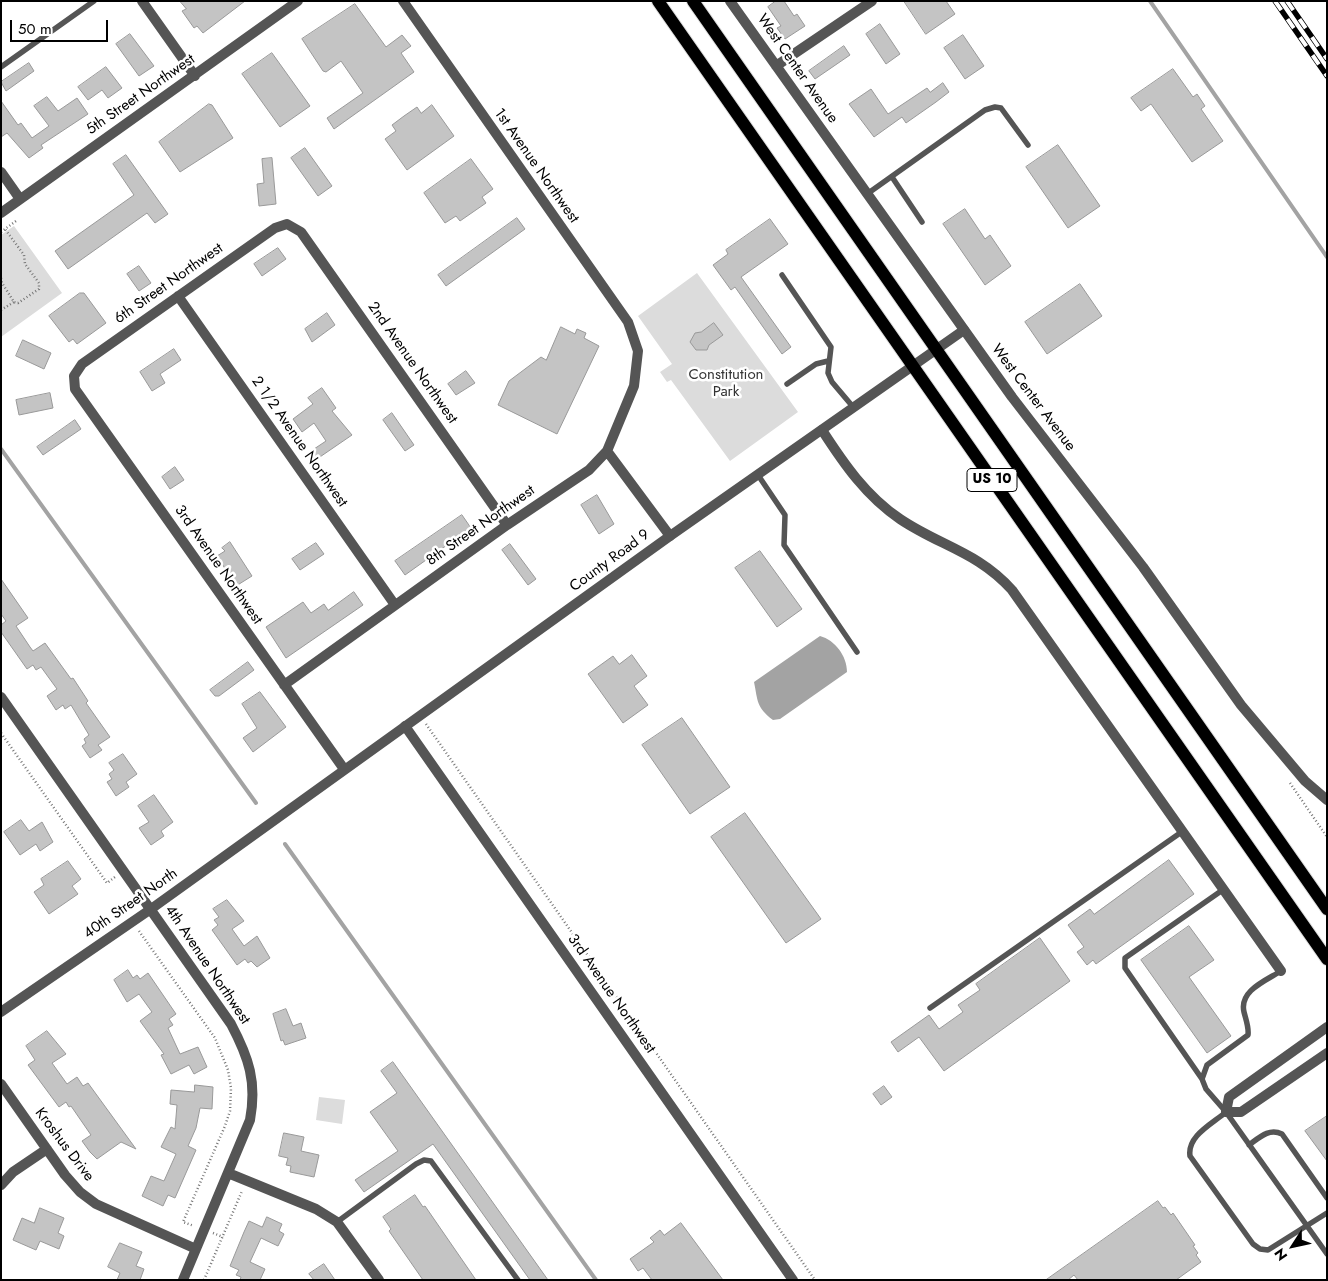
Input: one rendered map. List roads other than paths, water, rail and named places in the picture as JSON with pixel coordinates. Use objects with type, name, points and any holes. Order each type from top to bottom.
[{"type":"main road","name":"US 10","points":[[658,1],[1327,959]]},
{"type":"main road","name":"US 10","points":[[693,1],[1327,909]]},
{"type":"street","points":[[142,1],[194,76]]},
{"type":"street","name":"5th Street Northwest","points":[[1,213],[298,1]]},
{"type":"street","name":"1st Avenue Northwest","points":[[403,1],[628,322],[638,351]]},
{"type":"street","name":"West Center Avenue","points":[[730,1],[964,330],[1143,567],[1241,705],[1305,781],[1327,800]]},
{"type":"street","points":[[776,66],[872,1]]},
{"type":"street","points":[[1,172],[20,199]]},
{"type":"street","name":"6th Street Northwest","points":[[74,376],[82,364],[275,228],[287,224]]},
{"type":"street","name":"2nd Avenue Northwest","points":[[287,224],[301,232],[507,525]]},
{"type":"street","name":"2 1/2 Avenue Northwest","points":[[178,296],[395,605]]},
{"type":"street","name":"County Road 9","points":[[276,819],[670,536],[913,368],[964,330]]},
{"type":"street","name":"8th Street Northwest","points":[[284,685],[507,525],[589,470],[607,451],[634,386],[638,351]]},
{"type":"street","name":"3rd Avenue Northwest","points":[[74,376],[75,389],[344,770]]},
{"type":"street","points":[[822,430],[848,470],[880,505],[921,531],[979,560],[998,574],[1008,585],[1030,612],[1281,971]]},
{"type":"street","points":[[607,451],[670,536]]},
{"type":"street","name":"4th Avenue Northwest","points":[[1,697],[231,1024],[243,1047],[251,1072],[254,1097],[250,1120],[183,1280]]},
{"type":"street","name":"3rd Avenue Northwest","points":[[405,726],[793,1280]]},
{"type":"street","name":"40th Street North","points":[[1,1012],[276,819]]},
{"type":"street","points":[[1327,1027],[1229,1097],[1226,1112],[1241,1112],[1327,1053]]},
{"type":"street","name":"Kroshus Drive","points":[[1,1084],[80,1192],[96,1204],[196,1249]]},
{"type":"street","points":[[1,1185],[13,1172],[47,1149]]},
{"type":"street","points":[[228,1173],[316,1209],[336,1222],[379,1280]]},
{"type":"lane","points":[[1,67],[94,1]]},
{"type":"lane","points":[[867,194],[985,110],[995,107],[1002,108],[1028,145]]},
{"type":"lane","points":[[892,177],[922,222]]},
{"type":"lane","points":[[782,275],[831,347],[828,373],[832,382],[854,408]]},
{"type":"lane","points":[[787,384],[816,364],[828,362]]},
{"type":"lane","points":[[758,475],[785,516],[784,545],[857,652]]},
{"type":"lane","points":[[930,1008],[1183,831]]},
{"type":"lane","points":[[1224,890],[1125,958],[1125,968],[1202,1079],[1206,1089],[1226,1112],[1327,1254]]},
{"type":"lane","points":[[1202,1079],[1206,1065],[1248,1035],[1249,1029],[1242,1004],[1244,996],[1281,971]]},
{"type":"lane","points":[[1226,1112],[1191,1141],[1189,1148],[1190,1156],[1253,1244],[1260,1249],[1268,1250],[1307,1227],[1327,1212]]},
{"type":"lane","points":[[1249,1145],[1270,1132],[1275,1131],[1282,1134],[1327,1198]]},
{"type":"lane","points":[[336,1222],[416,1164],[424,1160],[431,1161],[518,1280]]},
{"type":"waterway","points":[[1150,1],[1327,257]]},
{"type":"waterway","points":[[1,449],[256,803]]},
{"type":"waterway","points":[[285,844],[596,1280]]},
{"type":"railway","points":[[1275,1],[1327,76]]},
{"type":"railway","points":[[1287,1],[1327,59]]},
{"type":"park label","name":"Constitution Park","points":[[726,384]]}]
